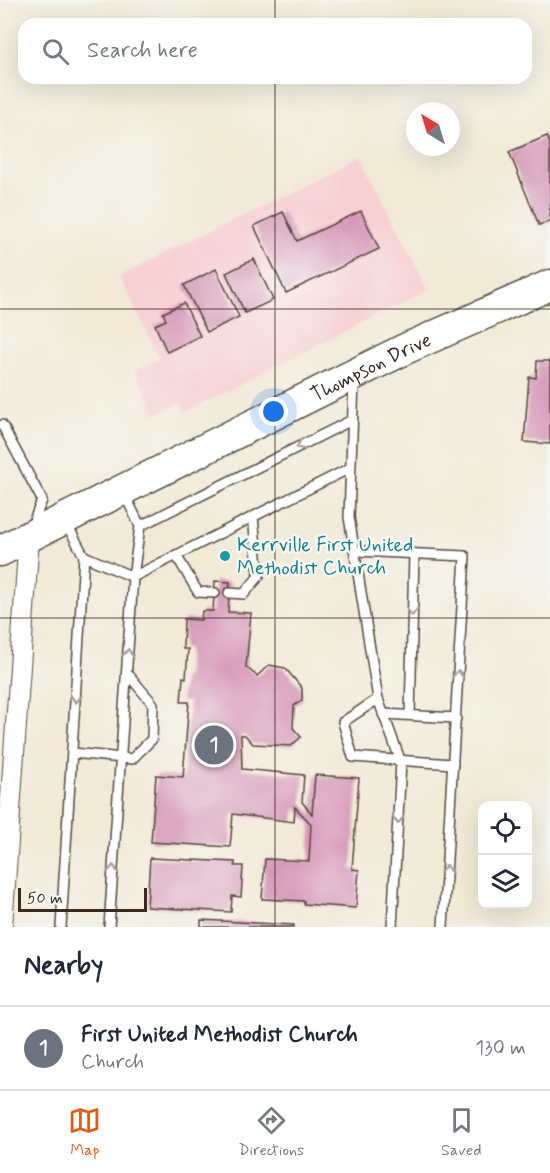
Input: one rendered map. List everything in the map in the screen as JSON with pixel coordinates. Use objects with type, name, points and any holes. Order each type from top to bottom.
[{"type":"main road","name":"Thompson Drive","points":[[0,551],[451,327],[550,285]]},
{"type":"street","points":[[2,927],[10,754],[29,537]]},
{"type":"lane","points":[[354,375],[349,517],[378,699],[401,762],[392,927]]},
{"type":"lane","points":[[140,526],[352,420]]},
{"type":"lane","points":[[2,425],[42,500],[29,537]]},
{"type":"lane","points":[[133,577],[350,468]]},
{"type":"lane","points":[[109,927],[133,577],[140,526],[123,490]]},
{"type":"lane","points":[[229,593],[244,594],[259,576],[253,517]]},
{"type":"lane","points":[[60,927],[84,556],[64,519]]},
{"type":"lane","points":[[356,551],[465,556],[442,927]]},
{"type":"lane","points":[[410,716],[414,554]]},
{"type":"lane","points":[[176,555],[198,592],[214,593]]},
{"type":"lane","points":[[84,556],[133,577]]},
{"type":"lane","points":[[73,753],[132,759],[152,739],[153,704],[127,673]]},
{"type":"lane","points":[[378,699],[343,722],[353,757],[453,765]]},
{"type":"lane","points":[[383,714],[456,718]]},
{"type":"shaded area","points":[[361,155],[429,289],[186,412],[181,403],[157,414],[135,371],[160,358],[119,277]]},
{"type":"building","points":[[547,136],[550,143],[550,221],[539,225],[509,152]]},
{"type":"building","points":[[361,211],[379,249],[286,293],[254,226],[283,212],[297,241]]},
{"type":"building","points":[[254,259],[273,300],[245,313],[226,273]]},
{"type":"building","points":[[216,269],[239,317],[207,332],[184,285]]},
{"type":"building","points":[[184,303],[200,336],[167,352],[155,325],[166,320],[163,313]]},
{"type":"building","points":[[537,361],[550,361],[550,444],[524,442],[529,377],[536,378]]},
{"type":"building","points":[[215,581],[230,582],[228,612],[251,613],[246,667],[257,676],[269,665],[285,668],[302,688],[302,700],[294,706],[293,728],[301,737],[291,746],[253,744],[245,735],[241,735],[242,769],[304,775],[302,802],[312,814],[315,775],[359,778],[352,869],[359,870],[356,908],[304,904],[304,901],[262,899],[265,859],[309,861],[311,824],[295,807],[294,822],[233,814],[230,847],[151,842],[156,775],[183,777],[189,702],[181,702],[183,677],[186,678],[188,649],[183,649],[184,619],[201,620],[202,611],[213,611]]},
{"type":"building","points":[[150,858],[235,862],[235,866],[243,866],[241,897],[232,896],[231,912],[147,907]]},
{"type":"building","points":[[201,920],[294,925],[294,927],[201,927]]},
{"type":"place","name":"Kerrville First United Methodist Church","points":[[225,556]]},
{"type":"place","name":"First United Methodist Church","points":[[214,745]]}]
